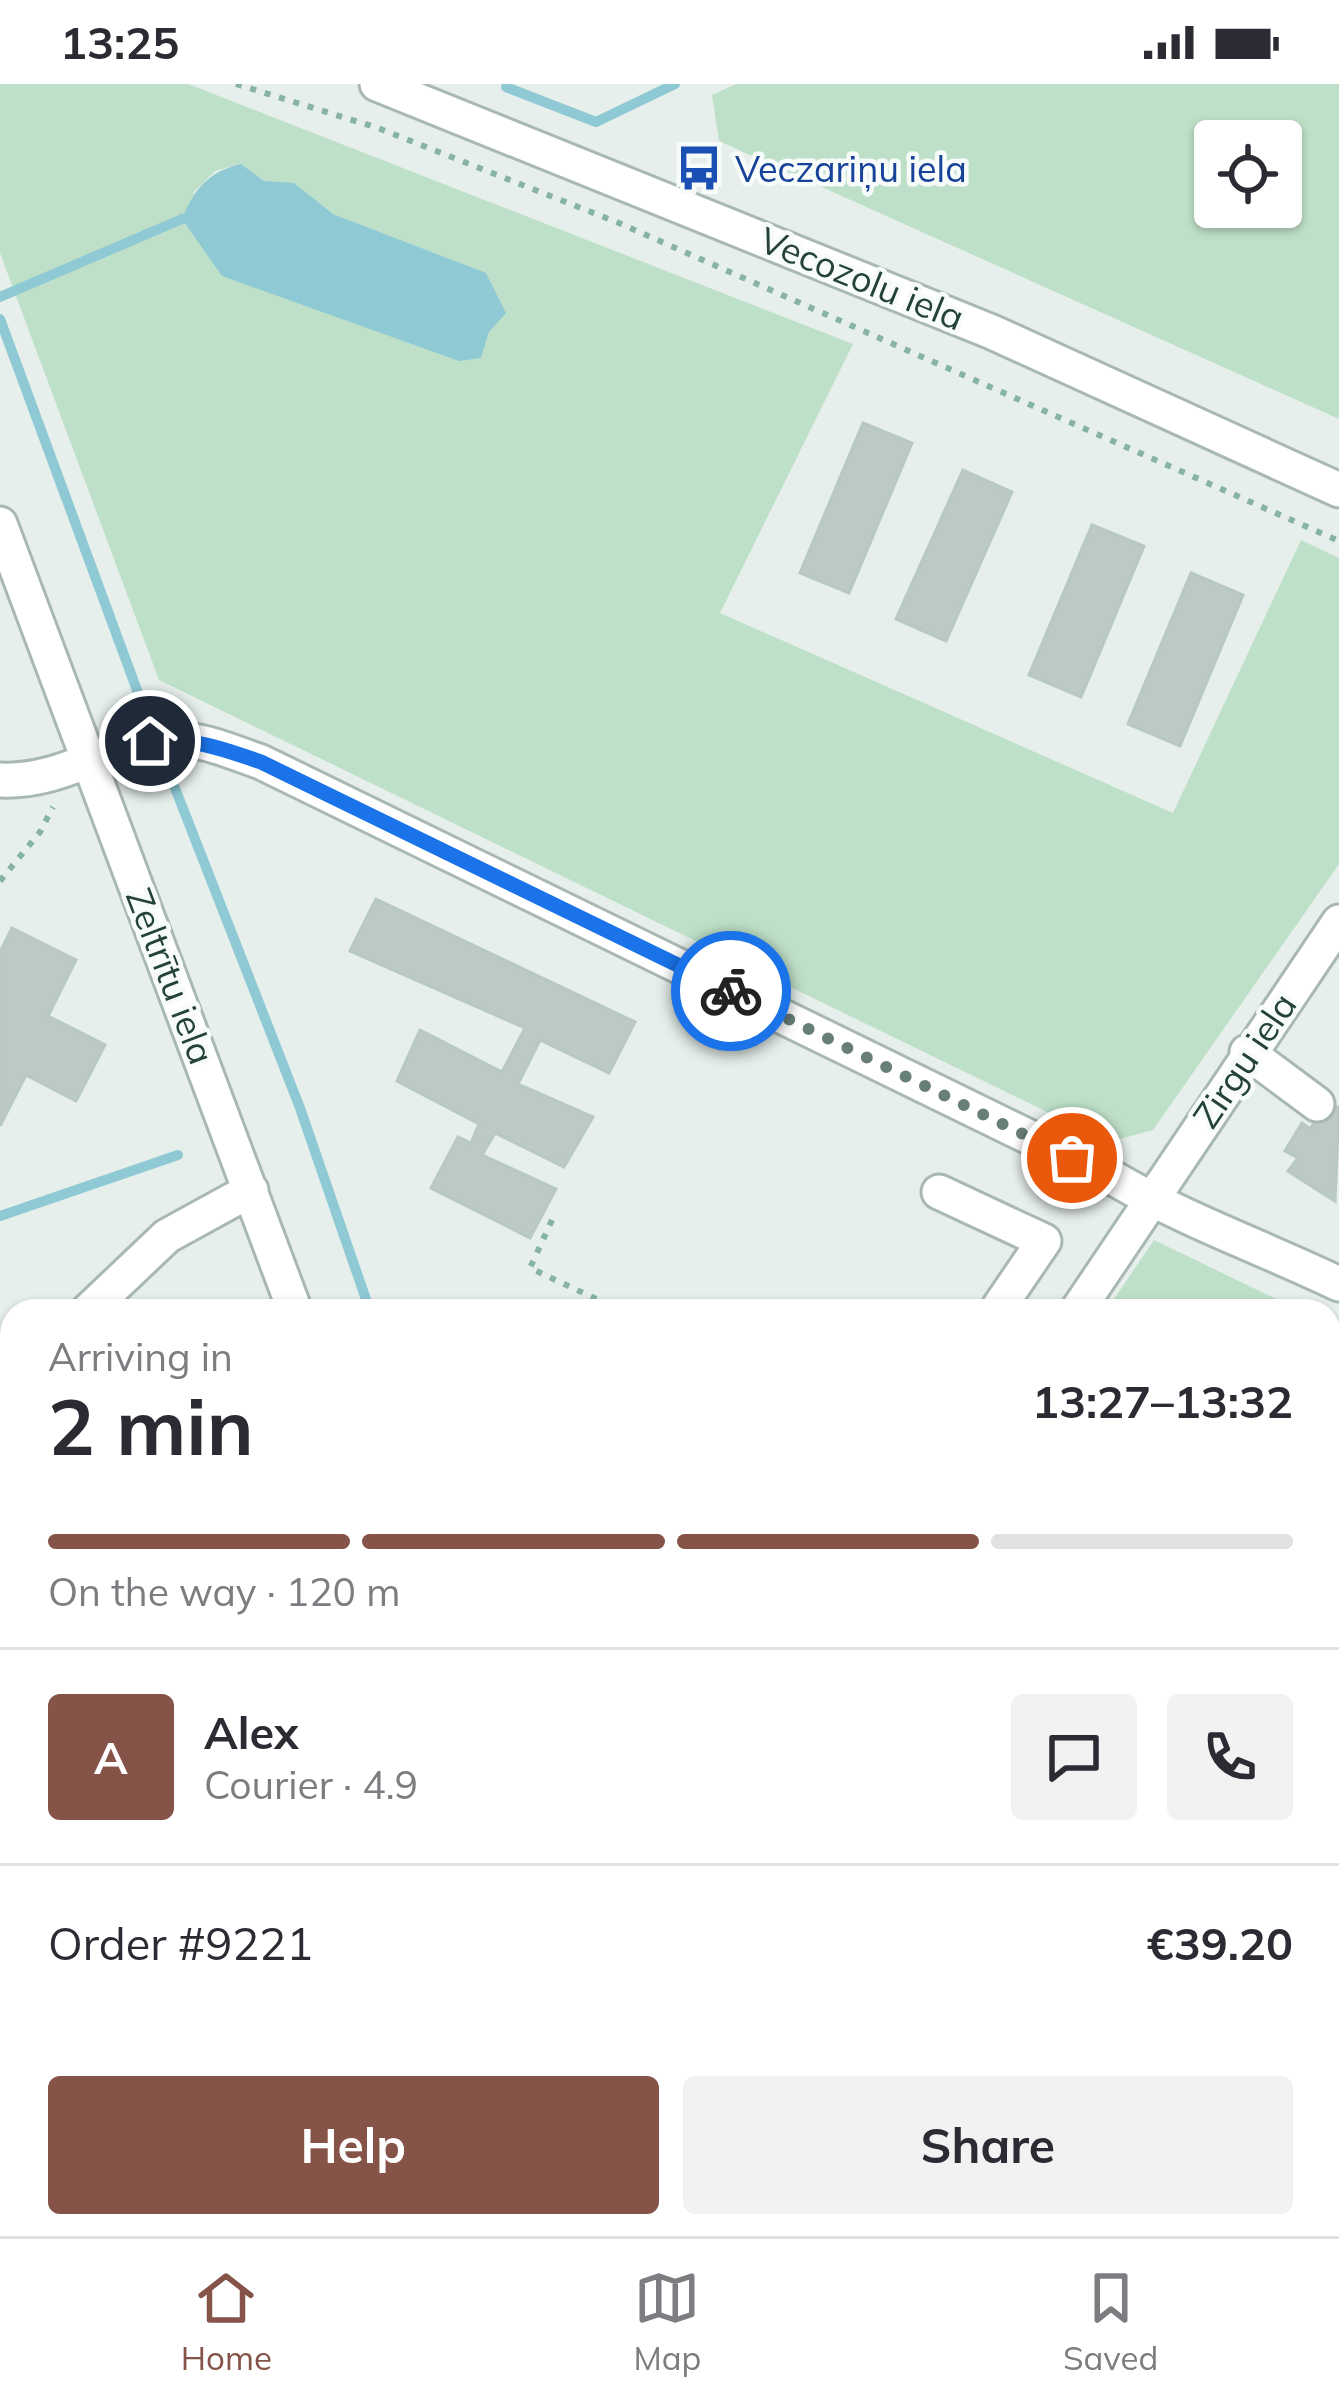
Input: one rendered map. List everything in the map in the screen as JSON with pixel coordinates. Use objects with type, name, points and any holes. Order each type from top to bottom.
[{"type":"street","name":"Vecozolu iela","points":[[377,84],[428,94],[992,332],[1339,490]]},
{"type":"street","name":"Zeltrītu iela","points":[[0,524],[291,1299]]},
{"type":"street","points":[[0,780],[43,778],[124,747],[176,739],[261,762],[1152,1200],[1339,1284]]},
{"type":"street","name":"Zirgu iela","points":[[1085,1299],[1247,1052],[1339,922]]},
{"type":"street","points":[[1247,1052],[1318,1103]]},
{"type":"street","points":[[101,1299],[167,1236],[251,1190]]},
{"type":"street","points":[[939,1192],[1044,1241],[1007,1299]]},
{"type":"path","points":[[236,84],[378,128],[619,224],[1339,541]]},
{"type":"path","points":[[0,880],[54,809]]},
{"type":"path","points":[[552,1220],[530,1268],[596,1299]]},
{"type":"green space","points":[[0,84],[188,84],[853,344],[720,613],[1173,813],[1301,540],[1339,558],[1339,864],[1153,1130],[1109,1142],[159,680],[0,253]],"holes":[[[241,164],[264,181],[294,184],[333,214],[485,273],[505,313],[489,332],[481,358],[193,193],[215,171]]]},
{"type":"green space","points":[[736,84],[1339,84],[1339,419],[719,141],[712,95]]},
{"type":"green space","points":[[1154,1240],[1276,1299],[1114,1299]]},
{"type":"water","points":[[241,164],[264,181],[294,183],[333,214],[486,273],[506,313],[489,332],[481,358],[459,361],[222,276],[182,219],[204,183]]},
{"type":"building","points":[[863,423],[912,443],[849,593],[800,573]]},
{"type":"building","points":[[963,470],[1012,492],[946,641],[896,619]]},
{"type":"building","points":[[1092,525],[1144,546],[1081,697],[1029,675]]},
{"type":"building","points":[[1191,573],[1243,595],[1180,746],[1128,724]]},
{"type":"building","points":[[376,899],[635,1022],[609,1073],[540,1040],[518,1084],[593,1117],[564,1167],[495,1133],[482,1155],[556,1189],[530,1238],[431,1188],[458,1137],[471,1143],[479,1124],[397,1081],[420,1030],[502,1072],[525,1028],[350,951]]},
{"type":"building","points":[[12,928],[76,960],[48,1016],[105,1045],[76,1101],[26,1075],[0,1126],[0,952]]},
{"type":"building","points":[[1328,1102],[1339,1108],[1335,1201],[1288,1171],[1298,1158],[1285,1151],[1302,1123],[1310,1129]]},
{"type":"waterway","points":[[506,87],[596,122],[675,84]]},
{"type":"waterway","points":[[0,297],[182,219]]},
{"type":"waterway","points":[[0,319],[141,701]]},
{"type":"waterway","points":[[175,788],[300,1108],[366,1299]]},
{"type":"waterway","points":[[0,1216],[178,1155]]},
{"type":"way so far","points":[[731,991],[1072,1158]]},
{"type":"place","name":"Veczariņu iela","points":[[699,168]]},
{"type":"route","points":[[150,741],[176,739],[213,746],[261,762],[731,991]]}]
